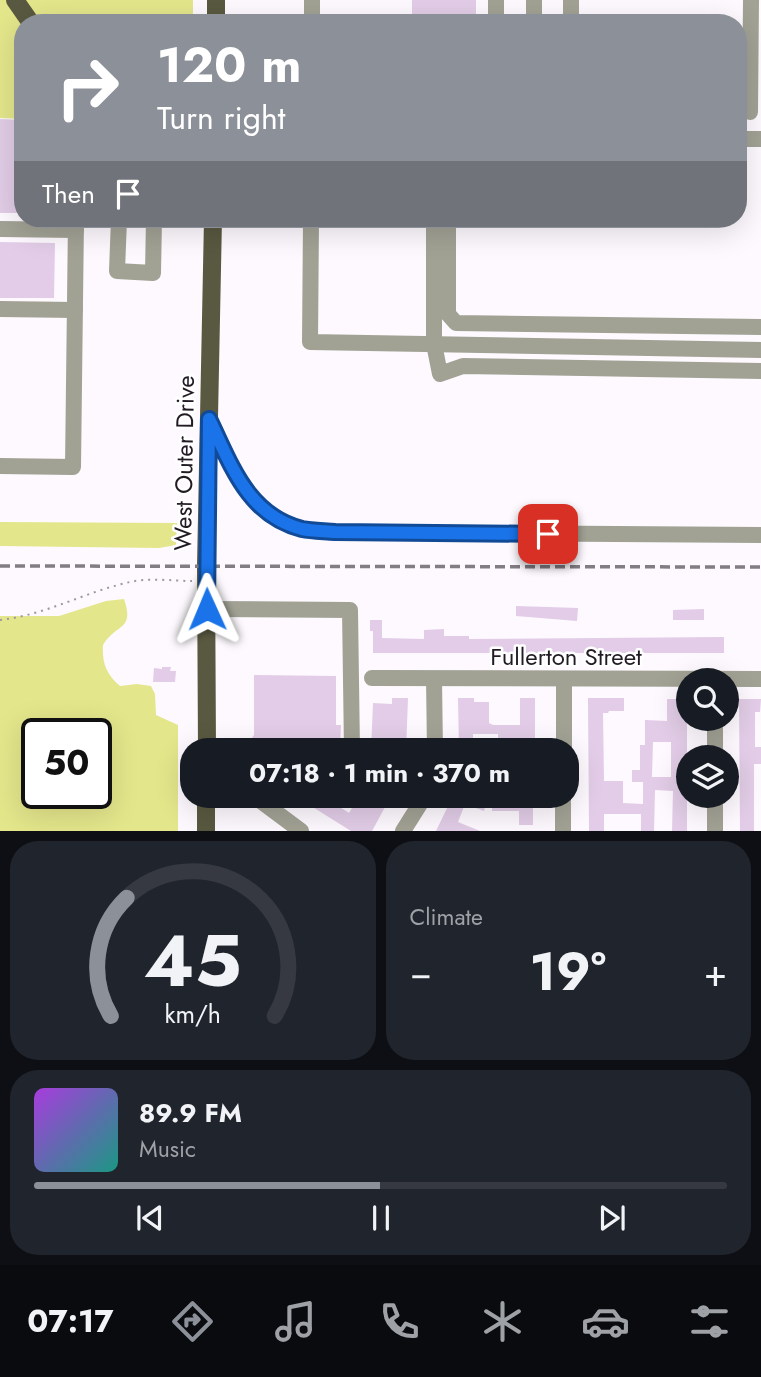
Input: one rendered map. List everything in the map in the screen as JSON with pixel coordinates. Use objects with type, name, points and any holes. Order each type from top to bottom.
[{"type":"main road","name":"West Outer Drive","points":[[207,738],[206,581],[213,228]]},
{"type":"main road","points":[[206,808],[206,831]]},
{"type":"street","points":[[750,112],[751,0]]},
{"type":"street","points":[[0,466],[73,467],[76,228]]},
{"type":"street","points":[[119,228],[117,271],[153,272],[154,228]]},
{"type":"street","points":[[311,228],[310,342],[761,350]]},
{"type":"street","points":[[434,228],[434,344],[440,374],[463,366],[761,371]]},
{"type":"street","points":[[448,228],[448,314],[456,323],[761,327]]},
{"type":"street","points":[[0,309],[75,310]]},
{"type":"street","points":[[570,325],[571,368]]},
{"type":"street","points":[[682,326],[682,370]]},
{"type":"street","points":[[209,419],[240,484],[249,496],[263,510],[303,529],[335,532],[761,535]]},
{"type":"street","points":[[207,609],[350,610],[352,738]]},
{"type":"street","name":"Fullerton Street","points":[[372,678],[676,680]]},
{"type":"street","points":[[434,678],[435,738]]},
{"type":"street","points":[[564,679],[564,738]]},
{"type":"street","name":"Fullerton Street","points":[[739,679],[761,679]]},
{"type":"street","points":[[270,808],[301,831]]},
{"type":"street","points":[[403,831],[417,808]]},
{"type":"street","points":[[563,808],[563,831]]},
{"type":"street","points":[[715,808],[715,831]]},
{"type":"path","points":[[0,620],[48,610],[93,592],[130,582],[206,581]]},
{"type":"green space","points":[[0,0],[193,0],[193,14],[14,14],[14,119],[0,118]]},
{"type":"green space","points":[[0,522],[177,523],[176,545],[159,548],[0,546]]},
{"type":"green space","points":[[124,599],[127,609],[126,622],[103,645],[104,663],[108,673],[120,686],[151,686],[155,694],[156,715],[178,725],[178,831],[0,831],[0,616],[59,616],[106,601]]},
{"type":"building","points":[[412,0],[476,0],[476,14],[412,14]]},
{"type":"building","points":[[0,119],[14,120],[14,213],[0,213]]},
{"type":"building","points":[[0,242],[55,243],[54,298],[0,298]]},
{"type":"building","points":[[516,606],[578,608],[577,621],[516,616]]},
{"type":"building","points":[[704,609],[704,620],[673,620],[673,610]]},
{"type":"building","points":[[370,620],[382,620],[382,638],[424,639],[424,630],[444,629],[444,636],[469,636],[469,639],[724,637],[724,653],[373,653]]},
{"type":"building","points":[[171,667],[170,671],[176,671],[175,682],[153,682],[154,668]]},
{"type":"building","points":[[254,675],[336,676],[336,725],[341,725],[340,738],[252,738]]},
{"type":"building","points":[[392,698],[408,698],[406,738],[372,738],[373,703],[392,704]]},
{"type":"building","points":[[458,698],[489,702],[489,723],[493,725],[520,725],[520,698],[535,698],[535,738],[498,738],[498,734],[473,734],[473,738],[459,738]]},
{"type":"building","points":[[588,698],[624,698],[624,711],[603,713],[604,781],[623,781],[623,803],[643,804],[643,782],[632,782],[632,770],[640,770],[640,745],[645,745],[645,720],[667,721],[667,699],[676,699],[676,731],[687,731],[687,745],[676,745],[676,808],[687,808],[687,831],[672,831],[673,791],[655,790],[654,831],[641,831],[641,814],[604,814],[604,831],[589,831]],"holes":[[[653,742],[671,742],[671,777],[652,777]]]},
{"type":"building","points":[[739,699],[761,699],[760,712],[755,712],[755,747],[761,747],[761,764],[754,764],[754,831],[740,831]]},
{"type":"building","points":[[314,808],[341,808],[349,813],[352,808],[384,808],[372,831],[351,831]]},
{"type":"building","points":[[447,808],[463,808],[458,822],[480,831],[436,831]]},
{"type":"building","points":[[492,808],[533,808],[533,825],[519,825],[519,811],[492,811]]},
{"type":"railway","points":[[0,566],[761,567]]},
{"type":"route","points":[[207,609],[209,419],[240,484],[249,496],[263,510],[303,529],[335,532],[548,534]]}]
